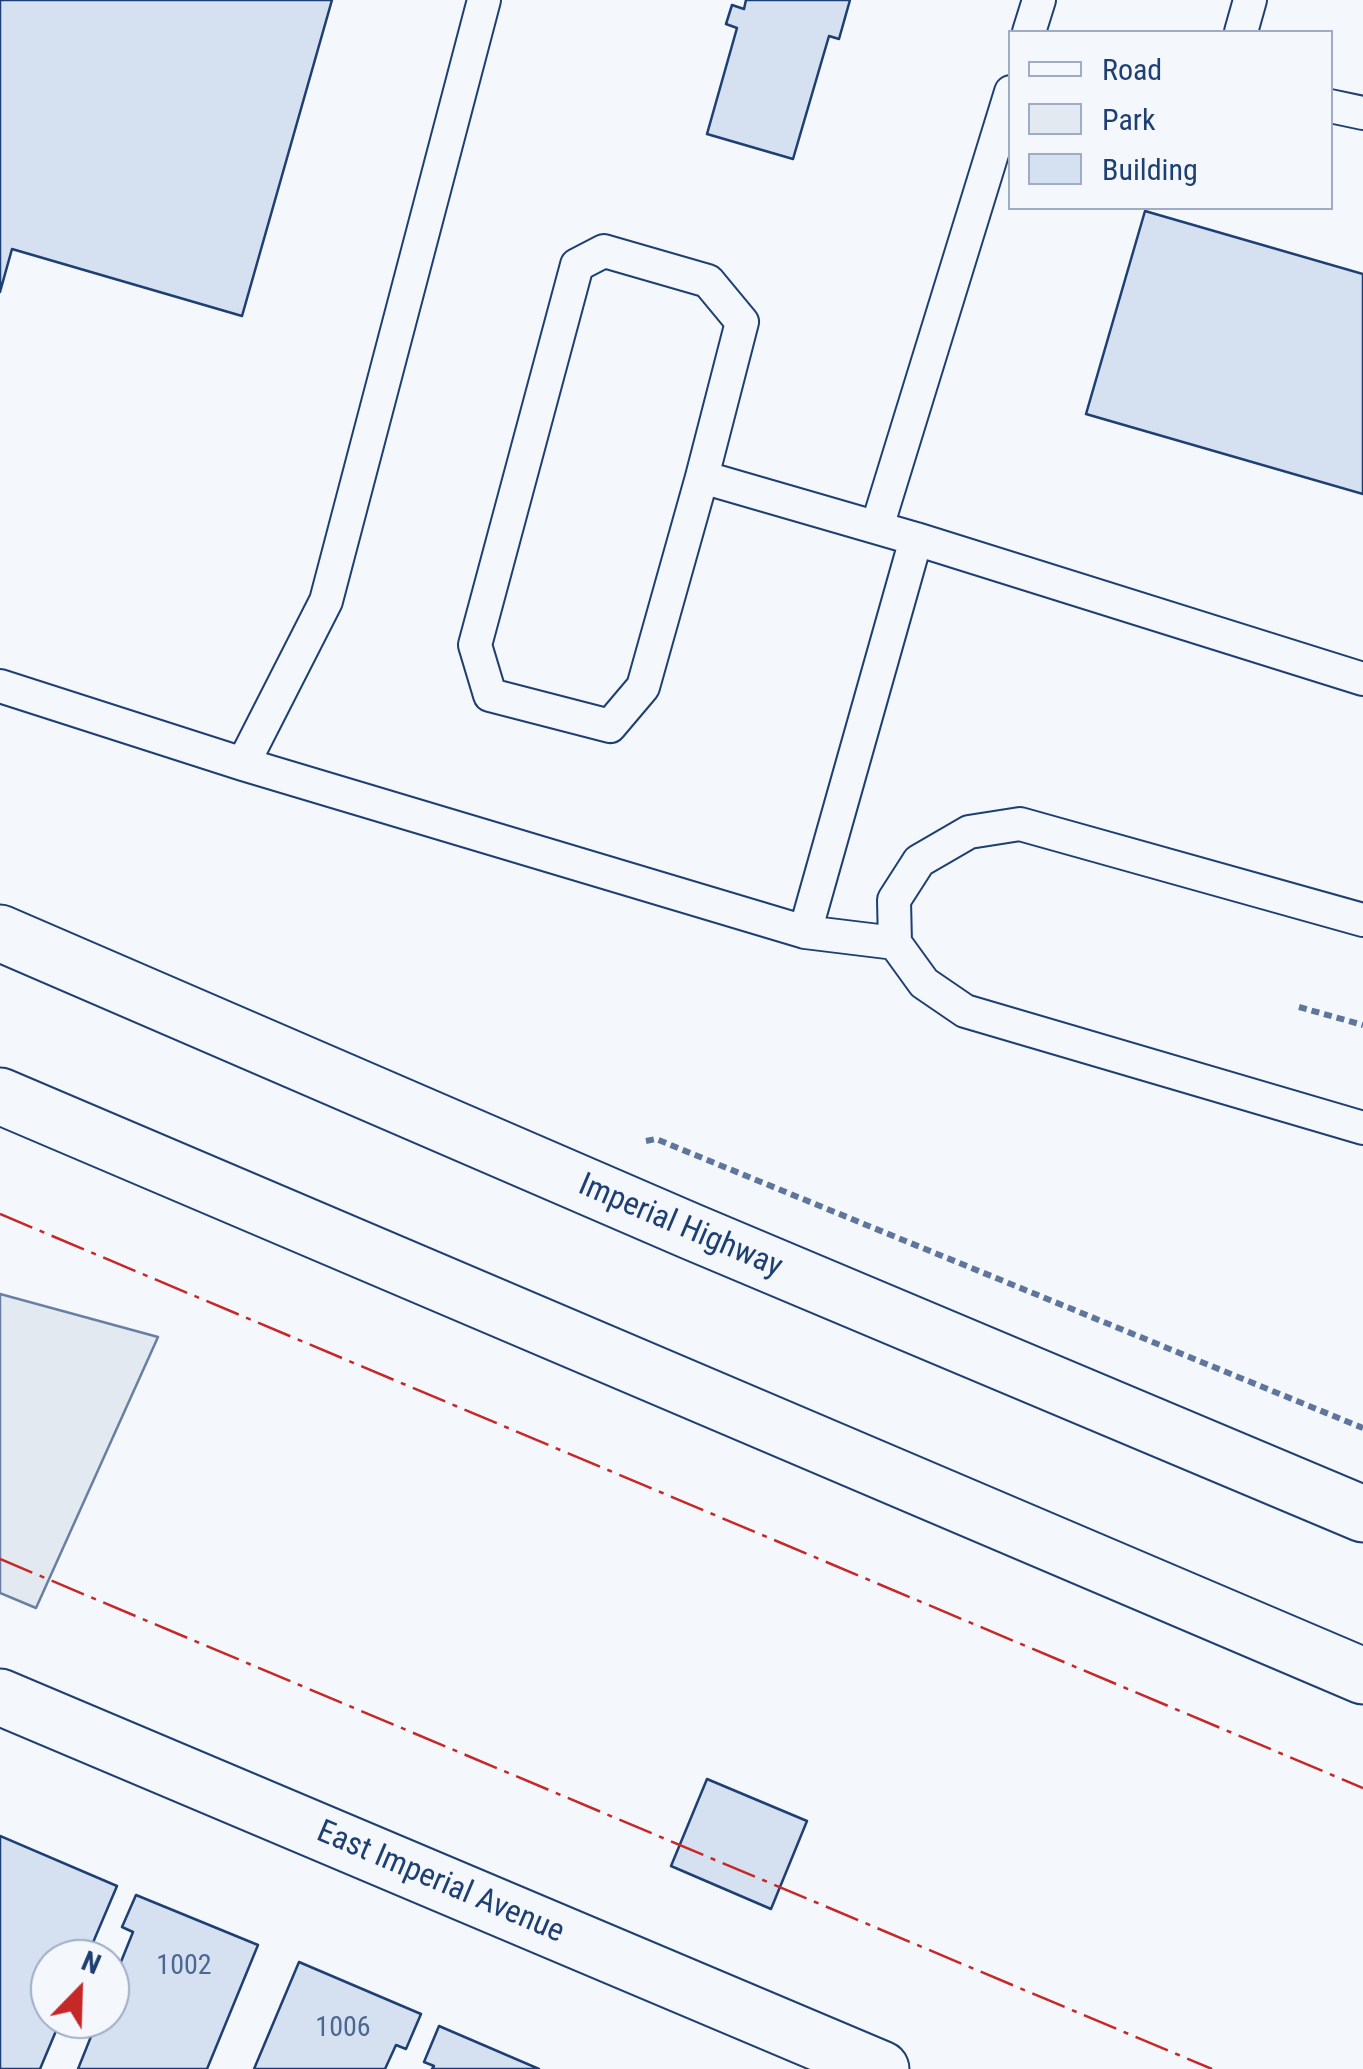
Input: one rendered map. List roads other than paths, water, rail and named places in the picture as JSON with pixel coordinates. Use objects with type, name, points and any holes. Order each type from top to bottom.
[{"type":"main road","name":"Imperial Highway","points":[[0,933],[690,1232],[1363,1514]]},
{"type":"main road","points":[[0,1096],[1363,1676]]},
{"type":"main road","name":"East Imperial Avenue","points":[[0,1696],[881,2069]]},
{"type":"lane","points":[[243,764],[326,601],[484,0]]},
{"type":"lane","points":[[1030,30],[1039,0]]},
{"type":"lane","points":[[1242,30],[1250,0]]},
{"type":"lane","points":[[876,527],[1008,98]]},
{"type":"lane","points":[[1333,107],[1363,114]]},
{"type":"lane","points":[[604,251],[708,281],[742,322],[702,477],[644,687],[610,726],[490,694],[475,644],[577,264],[604,251]]},
{"type":"lane","points":[[702,477],[1363,678]]},
{"type":"lane","points":[[806,932],[916,539]]},
{"type":"lane","points":[[0,686],[243,764],[806,932],[895,943]]},
{"type":"lane","points":[[1363,920],[1020,824],[969,832],[919,860],[894,900],[895,943],[924,983],[965,1011],[1363,1128]]}]
